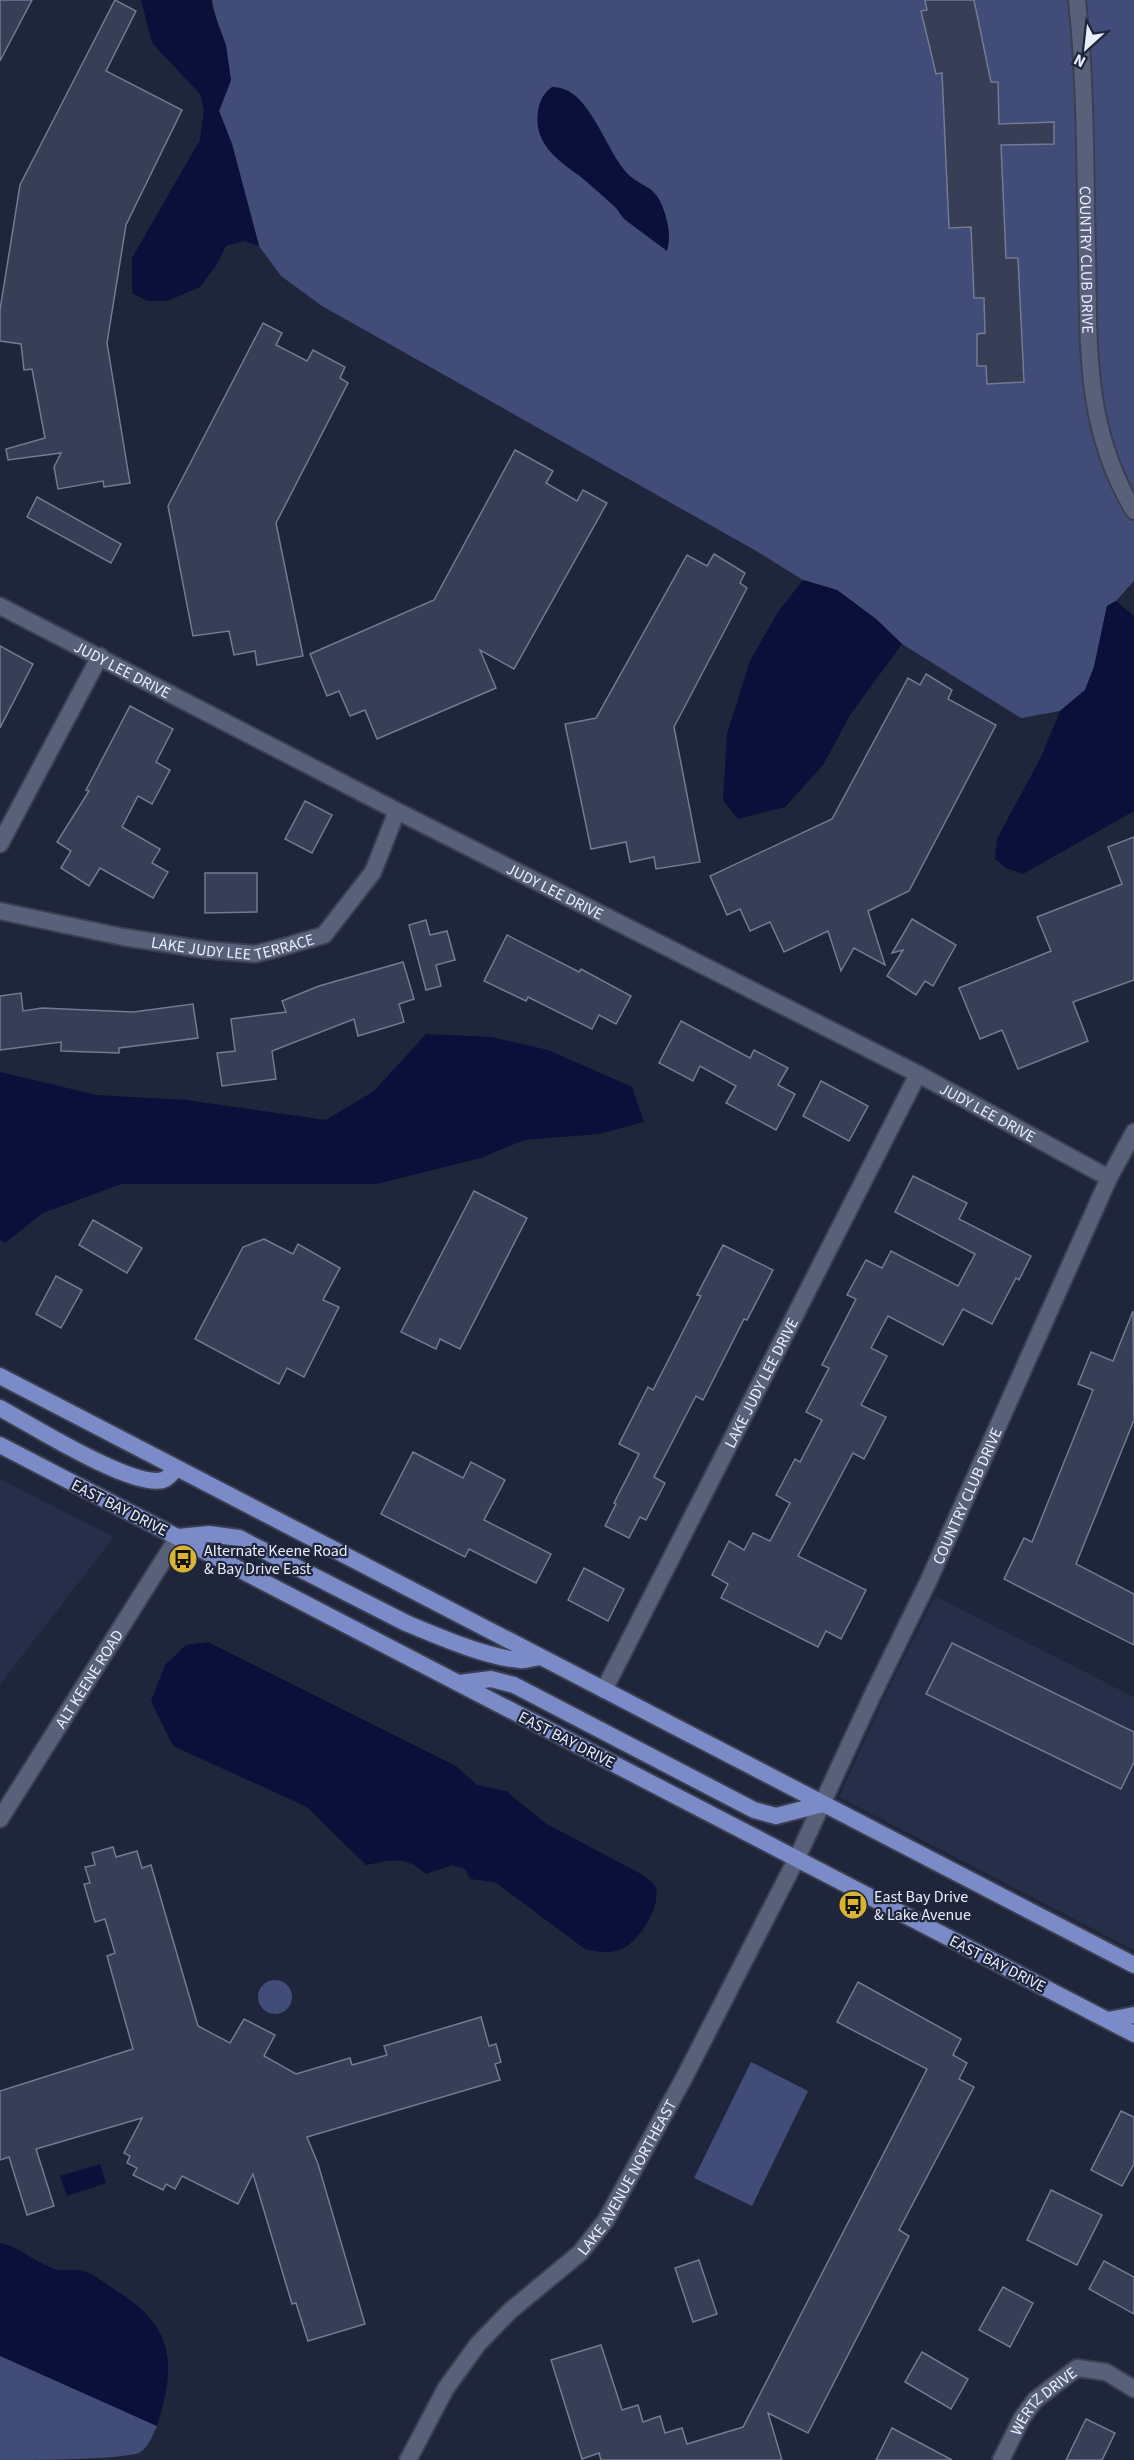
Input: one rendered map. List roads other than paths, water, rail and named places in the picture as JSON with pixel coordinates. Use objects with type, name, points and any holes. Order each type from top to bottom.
[{"type":"main road","points":[[0,1376],[1134,1965]]},
{"type":"main road","points":[[0,1408],[113,1469],[135,1477],[150,1481],[162,1480],[169,1477],[176,1468]]},
{"type":"main road","name":"EAST BAY DRIVE","points":[[0,1445],[1134,2034]]},
{"type":"main road","points":[[178,1538],[209,1534],[239,1538],[432,1634],[500,1656],[522,1660],[539,1657]]},
{"type":"main road","points":[[459,1683],[491,1680],[514,1685],[754,1810],[776,1816],[823,1804]]},
{"type":"main road","points":[[1108,2020],[1134,2015]]},
{"type":"street","name":"COUNTRY CLUB DRIVE","points":[[1077,0],[1082,67],[1090,377],[1103,443],[1122,491],[1134,511]]},
{"type":"street","name":"JUDY LEE DRIVE","points":[[0,606],[396,811],[918,1074],[1109,1178]]},
{"type":"street","points":[[0,844],[100,656]]},
{"type":"street","name":"LAKE JUDY LEE TERRACE","points":[[0,911],[123,937],[207,950],[255,954],[283,947],[324,935],[374,872],[396,811]]},
{"type":"street","name":"LAKE JUDY LEE DRIVE","points":[[604,1690],[918,1074]]},
{"type":"street","name":"COUNTRY CLUB DRIVE","points":[[797,1858],[928,1582],[1109,1178],[1134,1132]]},
{"type":"street","name":"ALT KEENE ROAD","points":[[0,1819],[178,1538]]},
{"type":"street","name":"LAKE AVENUE NORTHEAST","points":[[408,2460],[446,2388],[478,2344],[510,2310],[580,2253],[606,2220],[689,2068],[797,1858]]},
{"type":"street","name":"WERTZ DRIVE","points":[[1001,2460],[1022,2418],[1035,2400],[1077,2368],[1106,2372],[1134,2389]]},
{"type":"place","name":"Alternate Keene Road & Bay Drive East","points":[[183,1559]]},
{"type":"place","name":"East Bay Drive & Lake Avenue","points":[[853,1905]]}]
